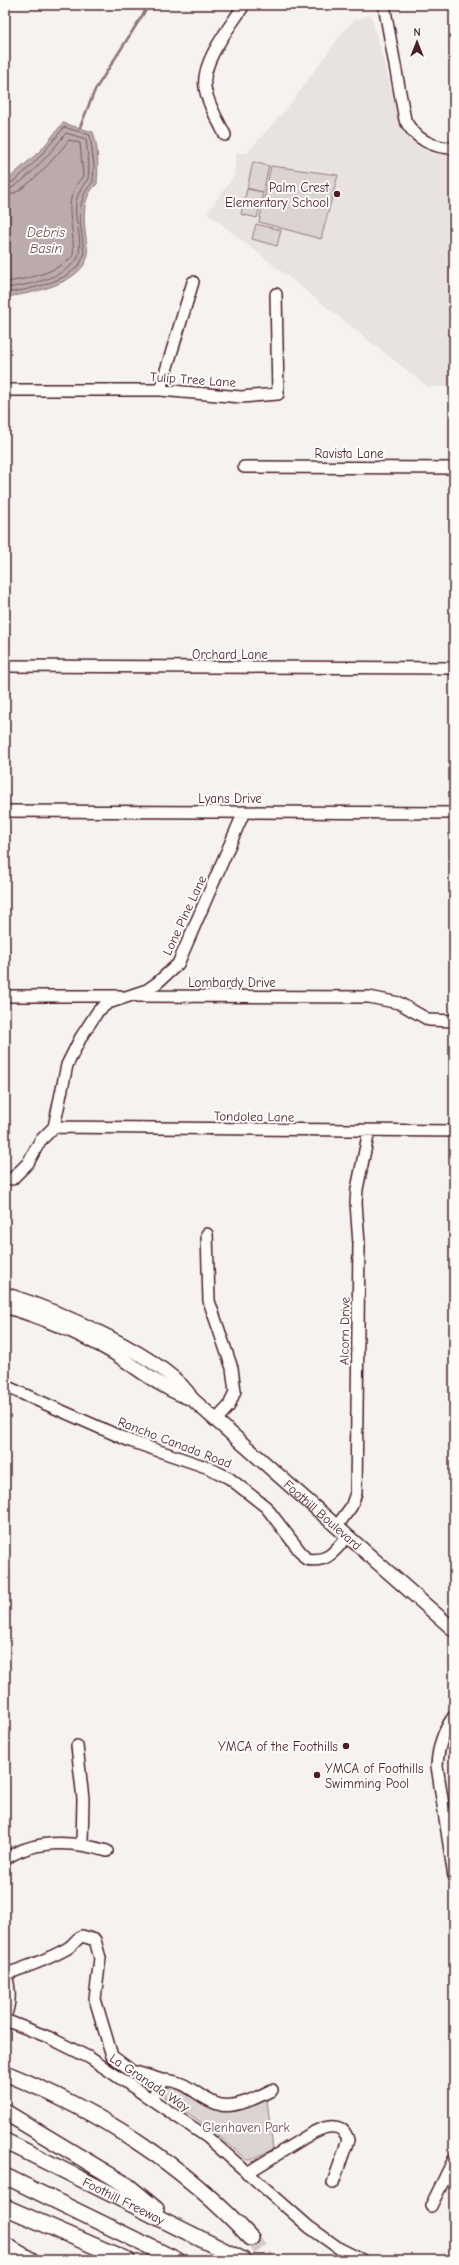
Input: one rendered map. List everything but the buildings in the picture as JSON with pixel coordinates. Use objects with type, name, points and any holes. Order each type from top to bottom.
[{"type":"highway","points":[[5,2073],[76,2104],[127,2133],[192,2180],[223,2208],[251,2238]]},
{"type":"highway","points":[[5,2112],[128,2186],[173,2224]]},
{"type":"highway","name":"Foothill Freeway","points":[[5,2141],[243,2260]]},
{"type":"highway","points":[[5,2176],[176,2260]]},
{"type":"highway","points":[[5,2207],[127,2260]]},
{"type":"highway","points":[[5,2245],[31,2260]]},
{"type":"main road","name":"Foothill Boulevard","points":[[5,1294],[76,1322],[128,1348],[186,1387],[192,1399]]},
{"type":"main road","name":"Foothill Boulevard","points":[[5,1306],[47,1321],[79,1335],[112,1352],[175,1393],[192,1399],[217,1419],[454,1630]]},
{"type":"street","points":[[225,135],[204,87],[204,73],[211,58],[244,5]]},
{"type":"street","points":[[384,5],[410,130],[430,145],[454,148]]},
{"type":"street","points":[[160,390],[193,282]]},
{"type":"street","name":"Tulip Tree Lane","points":[[5,390],[160,390],[241,396],[278,394],[276,294]]},
{"type":"street","name":"Ravista Lane","points":[[244,467],[454,468]]},
{"type":"street","name":"Orchard Lane","points":[[5,666],[454,668]]},
{"type":"street","name":"Lyans Drive","points":[[5,811],[454,813]]},
{"type":"street","name":"Lone Pine Lane","points":[[54,1127],[67,1065],[81,1037],[103,1006],[133,996],[157,983],[178,964],[244,812]]},
{"type":"street","name":"Lombardy Drive","points":[[5,996],[369,997],[399,1003],[429,1020],[454,1021]]},
{"type":"street","points":[[12,1179],[28,1163],[40,1141],[54,1127]]},
{"type":"street","name":"Tondolea Lane","points":[[54,1127],[454,1131]]},
{"type":"street","name":"Alcorn Drive","points":[[337,1526],[351,1507],[356,1493],[359,1244],[356,1203],[369,1131]]},
{"type":"street","points":[[207,1234],[208,1301],[232,1368],[235,1391],[229,1406],[217,1419]]},
{"type":"street","name":"Rancho Canada Road","points":[[5,1386],[130,1441],[209,1468],[230,1478],[246,1489],[266,1507],[306,1559],[321,1560],[329,1556],[348,1536]]},
{"type":"street","points":[[454,1716],[446,1726],[438,1749],[437,1766],[454,1877]]},
{"type":"street","points":[[77,1746],[83,1799],[82,1844]]},
{"type":"street","points":[[6,1857],[42,1844],[82,1844],[107,1851]]},
{"type":"street","points":[[5,2019],[10,2004],[10,1990],[6,1973],[52,1956],[70,1947],[76,1939],[82,1936],[95,1940],[100,1958],[95,1999],[112,2056],[132,2071],[162,2080],[173,2080],[184,2084],[211,2102],[223,2105],[257,2098],[272,2090]]},
{"type":"street","name":"La Granada Way","points":[[5,2019],[48,2037],[102,2066],[207,2137],[309,2227],[340,2249],[362,2260]]},
{"type":"street","points":[[102,2066],[112,2056]]},
{"type":"street","points":[[152,2100],[162,2080]]},
{"type":"street","points":[[247,2173],[322,2127],[331,2126],[339,2128],[346,2133],[348,2140],[332,2183]]},
{"type":"street","points":[[431,2206],[454,2159]]},
{"type":"shaded area","name":"Palm Crest Elementary School","points":[[371,15],[401,125],[417,146],[431,153],[454,156],[454,387],[428,387],[207,213],[234,176],[236,153],[247,153],[291,103],[345,29],[355,20]]},
{"type":"green space","points":[[253,162],[269,166],[263,192],[247,188]]},
{"type":"green space","points":[[271,166],[338,175],[321,239],[259,222]]},
{"type":"green space","points":[[247,189],[263,192],[257,218],[241,214]]},
{"type":"green space","points":[[256,224],[281,230],[277,246],[252,239]]},
{"type":"green space","name":"Glenhaven Park","points":[[171,2085],[178,2086],[203,2102],[267,2100],[273,2149],[251,2160],[247,2160],[213,2131],[165,2097],[165,2088]]},
{"type":"water","name":"Debris Basin","points":[[63,123],[93,132],[95,138],[98,164],[97,184],[87,199],[84,217],[88,255],[84,265],[66,280],[41,290],[5,297],[5,182],[41,150]]},
{"type":"waterway","points":[[80,127],[95,90],[149,5]]},
{"type":"tunnel","points":[[251,2238],[268,2260]]},
{"type":"place","name":"Palm Crest Elementary School","points":[[337,194]]},
{"type":"place","name":"YMCA of the Foothills","points":[[346,1746]]},
{"type":"place","name":"YMCA of Foothills Swimming Pool","points":[[317,1775]]}]
